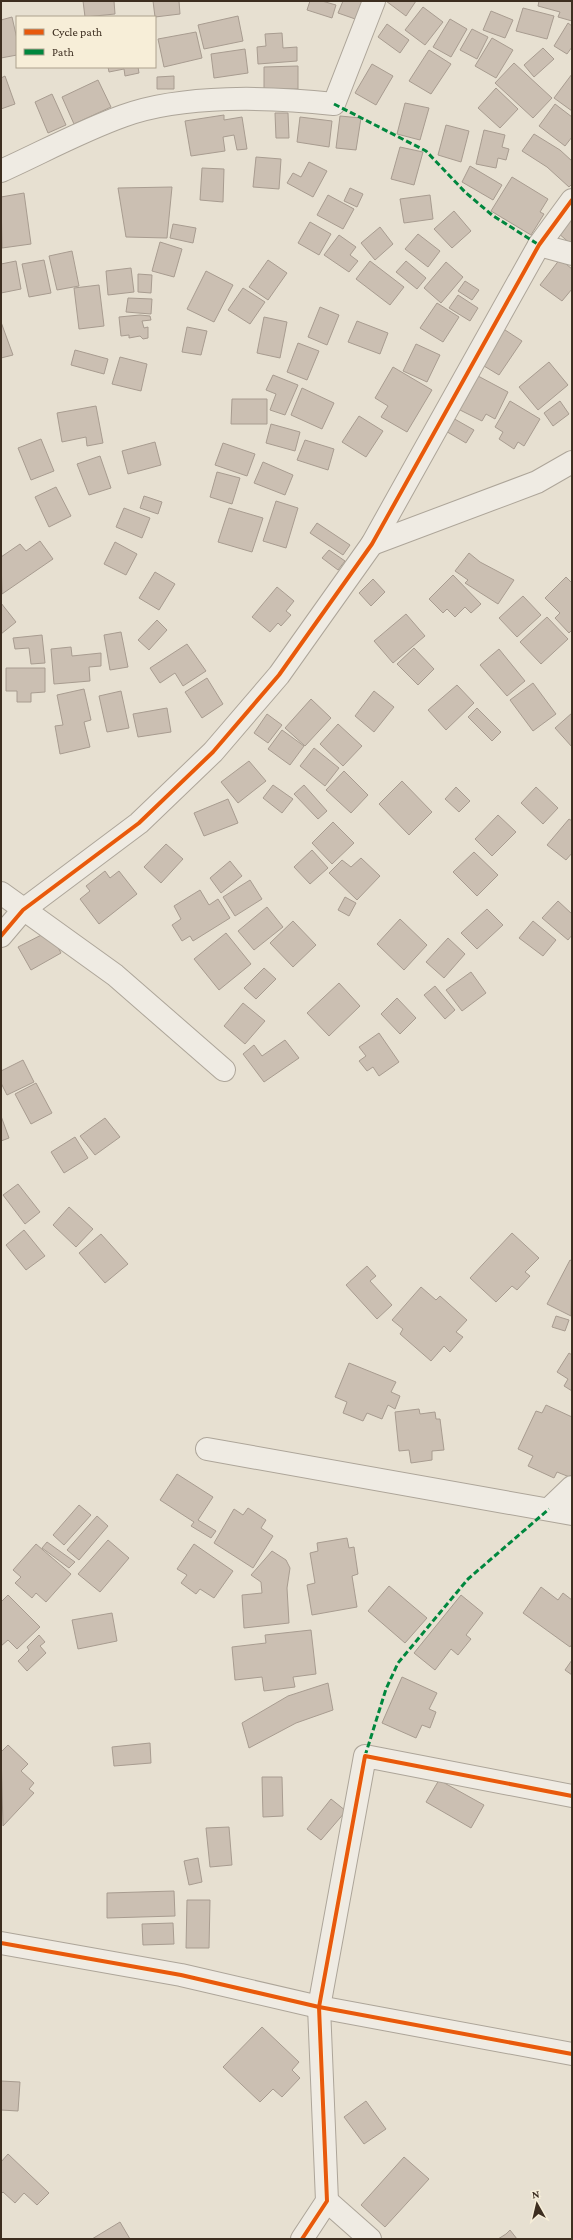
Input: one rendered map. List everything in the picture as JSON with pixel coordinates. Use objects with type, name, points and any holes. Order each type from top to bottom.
[{"type":"street","points":[[1,171],[124,116],[163,105],[207,101],[287,99],[334,104],[374,1]]},
{"type":"street","points":[[1,936],[23,910],[139,823],[213,752],[279,675],[372,544],[539,245],[572,200]]},
{"type":"street","points":[[539,245],[572,254]]},
{"type":"street","points":[[372,544],[537,482],[572,462]]},
{"type":"street","points":[[1,893],[115,974],[224,1070]]},
{"type":"street","points":[[207,1449],[572,1514]]},
{"type":"street","points":[[549,1509],[572,1487]]},
{"type":"street","points":[[302,2239],[327,2201],[319,2007],[365,1756],[572,1796]]},
{"type":"street","points":[[1,1943],[181,1975],[319,2007],[572,2054]]},
{"type":"street","points":[[327,2201],[370,2239]]},
{"type":"building","points":[[83,1],[114,1],[115,14],[85,16]]},
{"type":"building","points":[[153,1],[179,1],[180,14],[155,16]]},
{"type":"building","points":[[310,1],[322,1],[336,5],[332,18],[307,10]]},
{"type":"building","points":[[343,1],[368,1],[361,21],[338,13]]},
{"type":"building","points":[[386,1],[416,1],[406,16]]},
{"type":"building","points":[[539,1],[572,1],[572,21],[558,17],[560,12],[538,6]]},
{"type":"building","points":[[423,7],[443,22],[425,45],[405,30]]},
{"type":"building","points":[[523,8],[554,16],[547,39],[516,31]]},
{"type":"building","points":[[491,11],[513,20],[505,38],[483,30]]},
{"type":"building","points":[[238,16],[243,41],[204,49],[198,25]]},
{"type":"building","points":[[12,17],[16,35],[16,55],[1,58],[1,20]]},
{"type":"building","points":[[450,19],[467,29],[451,57],[433,47]]},
{"type":"building","points":[[568,23],[572,26],[572,47],[567,54],[554,46]]},
{"type":"building","points":[[387,24],[409,40],[400,53],[378,37]]},
{"type":"building","points":[[472,29],[488,37],[477,59],[460,50]]},
{"type":"building","points":[[196,32],[202,58],[164,67],[158,39]]},
{"type":"building","points":[[282,33],[283,48],[297,47],[297,61],[258,64],[257,47],[266,46],[265,34]]},
{"type":"building","points":[[492,38],[513,50],[496,78],[475,66]]},
{"type":"building","points":[[543,48],[554,59],[534,77],[524,65]]},
{"type":"building","points":[[245,49],[248,73],[214,78],[211,54]]},
{"type":"building","points":[[429,50],[451,64],[431,94],[409,81]]},
{"type":"building","points":[[514,63],[552,98],[533,118],[495,83]]},
{"type":"building","points":[[372,64],[393,76],[376,105],[355,93]]},
{"type":"building","points":[[298,66],[298,89],[264,89],[264,67]]},
{"type":"building","points":[[108,68],[138,68],[139,73],[125,76],[124,69],[109,72]]},
{"type":"building","points":[[572,74],[572,111],[554,98]]},
{"type":"building","points":[[5,76],[15,104],[1,109],[1,78]]},
{"type":"building","points":[[174,76],[174,89],[157,89],[157,77]]},
{"type":"building","points":[[98,80],[111,107],[74,124],[62,97]]},
{"type":"building","points":[[496,88],[518,109],[500,128],[478,108]]},
{"type":"building","points":[[52,94],[66,125],[48,133],[35,102]]},
{"type":"building","points":[[405,103],[429,108],[420,140],[397,134]]},
{"type":"building","points":[[555,104],[572,117],[572,137],[565,146],[539,126]]},
{"type":"building","points":[[275,113],[288,113],[289,138],[276,138]]},
{"type":"building","points":[[224,115],[224,120],[242,117],[247,149],[237,150],[234,135],[223,137],[225,151],[191,156],[185,121]]},
{"type":"building","points":[[340,116],[361,118],[356,150],[336,148]]},
{"type":"building","points":[[300,117],[332,121],[329,147],[297,142]]},
{"type":"building","points":[[446,125],[469,131],[461,162],[438,155]]},
{"type":"building","points":[[484,130],[505,135],[502,147],[509,149],[506,160],[498,158],[496,168],[476,164]]},
{"type":"building","points":[[534,134],[560,150],[572,161],[572,184],[569,187],[547,167],[522,151]]},
{"type":"building","points":[[400,147],[423,152],[414,185],[391,179]]},
{"type":"building","points":[[256,157],[281,159],[279,189],[253,187]]},
{"type":"building","points":[[309,162],[327,171],[313,197],[287,183],[293,173],[301,177]]},
{"type":"building","points":[[470,166],[502,185],[493,200],[462,182]]},
{"type":"building","points":[[202,168],[224,169],[223,202],[200,200]]},
{"type":"building","points":[[512,177],[548,199],[540,212],[544,214],[531,235],[491,211]]},
{"type":"building","points":[[172,187],[167,238],[126,237],[118,188]]},
{"type":"building","points":[[350,188],[363,194],[357,207],[344,201]]},
{"type":"building","points":[[24,193],[31,244],[2,248],[1,197]]},
{"type":"building","points":[[328,195],[354,209],[343,229],[317,215]]},
{"type":"building","points":[[430,195],[433,219],[404,223],[400,199]]},
{"type":"building","points":[[454,211],[471,231],[452,248],[434,229]]},
{"type":"building","points":[[572,216],[572,245],[558,233]]},
{"type":"building","points":[[310,222],[331,234],[319,255],[298,243]]},
{"type":"building","points":[[173,224],[196,228],[193,243],[170,238]]},
{"type":"building","points":[[380,227],[393,244],[375,260],[361,243]]},
{"type":"building","points":[[418,234],[440,251],[428,267],[405,249]]},
{"type":"building","points":[[339,235],[356,247],[350,255],[358,261],[349,272],[324,255]]},
{"type":"building","points":[[160,242],[182,249],[174,277],[152,271]]},
{"type":"building","points":[[72,251],[79,286],[57,290],[49,256]]},
{"type":"building","points":[[560,259],[572,269],[572,289],[562,301],[540,285]]},
{"type":"building","points":[[44,260],[51,293],[29,297],[22,264]]},
{"type":"building","points":[[268,260],[287,273],[268,300],[249,287]]},
{"type":"building","points":[[16,261],[21,289],[1,293],[1,264]]},
{"type":"building","points":[[370,261],[404,287],[390,305],[356,279]]},
{"type":"building","points":[[406,261],[426,278],[417,289],[396,272]]},
{"type":"building","points":[[446,262],[463,277],[441,303],[424,288]]},
{"type":"building","points":[[131,268],[134,292],[108,295],[106,271]]},
{"type":"building","points":[[206,271],[233,285],[214,322],[187,309]]},
{"type":"building","points":[[138,274],[152,275],[151,293],[138,292]]},
{"type":"building","points":[[465,281],[479,290],[472,300],[458,291]]},
{"type":"building","points":[[99,285],[104,326],[79,329],[74,288]]},
{"type":"building","points":[[243,288],[265,302],[250,324],[228,310]]},
{"type":"building","points":[[458,295],[478,308],[470,321],[449,308]]},
{"type":"building","points":[[128,298],[152,299],[151,314],[126,312]]},
{"type":"building","points":[[437,303],[459,317],[443,342],[420,328]]},
{"type":"building","points":[[320,307],[339,315],[327,345],[308,337]]},
{"type":"building","points":[[140,315],[150,316],[151,320],[142,321],[144,328],[148,327],[148,338],[143,339],[140,336],[129,338],[129,335],[121,336],[119,317]]},
{"type":"building","points":[[264,317],[287,322],[280,358],[257,353]]},
{"type":"building","points":[[357,321],[388,333],[380,354],[348,342]]},
{"type":"building","points":[[1,322],[13,355],[1,358]]},
{"type":"building","points":[[187,327],[207,331],[201,355],[182,352]]},
{"type":"building","points":[[502,328],[522,341],[499,375],[479,363]]},
{"type":"building","points":[[298,343],[319,351],[307,380],[287,372]]},
{"type":"building","points":[[416,344],[440,355],[427,382],[403,371]]},
{"type":"building","points":[[75,350],[108,359],[104,374],[71,365]]},
{"type":"building","points":[[120,357],[147,364],[141,391],[112,384]]},
{"type":"building","points":[[549,362],[568,385],[538,410],[519,387]]},
{"type":"building","points":[[393,367],[432,390],[407,432],[381,417],[388,406],[375,398]]},
{"type":"building","points":[[273,375],[298,385],[285,415],[270,410],[276,394],[266,390]]},
{"type":"building","points":[[478,376],[508,392],[495,419],[486,414],[482,421],[456,408],[461,399],[465,401]]},
{"type":"building","points":[[302,388],[334,403],[322,429],[291,415]]},
{"type":"building","points":[[232,399],[267,399],[267,424],[231,424]]},
{"type":"building","points":[[510,401],[540,419],[524,446],[518,442],[514,449],[499,439],[503,432],[495,427]]},
{"type":"building","points":[[560,401],[569,414],[553,426],[544,413]]},
{"type":"building","points":[[96,406],[103,443],[87,446],[86,437],[62,442],[57,413]]},
{"type":"building","points":[[359,416],[383,431],[366,457],[342,442]]},
{"type":"building","points":[[451,417],[474,430],[466,443],[444,430]]},
{"type":"building","points":[[271,424],[300,432],[295,451],[266,443]]},
{"type":"building","points":[[41,439],[54,471],[31,480],[18,448]]},
{"type":"building","points":[[305,440],[334,449],[328,470],[297,460]]},
{"type":"building","points":[[155,442],[161,465],[128,474],[122,451]]},
{"type":"building","points":[[223,443],[255,454],[247,476],[215,465]]},
{"type":"building","points":[[100,456],[111,488],[89,495],[77,464]]},
{"type":"building","points":[[263,462],[293,475],[285,495],[254,483]]},
{"type":"building","points":[[217,472],[240,478],[232,504],[210,497]]},
{"type":"building","points":[[56,487],[71,516],[49,527],[35,497]]},
{"type":"building","points":[[144,496],[162,502],[158,514],[140,508]]},
{"type":"building","points":[[276,501],[298,508],[286,548],[263,541]]},
{"type":"building","points":[[124,508],[150,518],[142,538],[116,527]]},
{"type":"building","points":[[229,508],[263,518],[252,552],[218,542]]},
{"type":"building","points":[[317,523],[350,545],[343,555],[310,533]]},
{"type":"building","points":[[40,541],[53,559],[2,594],[1,557],[20,544],[26,551]]},
{"type":"building","points":[[115,542],[137,554],[126,575],[104,564]]},
{"type":"building","points":[[329,550],[345,561],[338,570],[322,558]]},
{"type":"building","points":[[469,553],[480,562],[514,580],[498,604],[465,583],[468,580],[455,571]]},
{"type":"building","points":[[155,572],[175,584],[159,610],[139,598]]},
{"type":"building","points":[[453,575],[481,604],[471,613],[465,607],[455,617],[447,609],[443,613],[429,599]]},
{"type":"building","points":[[566,577],[572,583],[572,630],[569,633],[555,618],[560,613],[545,598]]},
{"type":"building","points":[[373,579],[385,592],[371,606],[359,593]]},
{"type":"building","points":[[277,587],[294,601],[286,611],[291,615],[281,626],[278,623],[270,632],[252,617]]},
{"type":"building","points":[[523,596],[541,615],[517,637],[499,618]]},
{"type":"building","points":[[1,603],[16,622],[1,634]]},
{"type":"building","points":[[406,614],[425,636],[393,663],[374,641]]},
{"type":"building","points":[[547,617],[568,639],[541,664],[520,642]]},
{"type":"building","points":[[157,620],[167,630],[149,650],[138,640]]},
{"type":"building","points":[[121,632],[128,667],[110,670],[104,635]]},
{"type":"building","points":[[42,635],[45,663],[31,664],[29,648],[15,649],[13,638]]},
{"type":"building","points":[[187,644],[206,671],[183,686],[175,673],[160,683],[150,668]]},
{"type":"building","points":[[71,647],[72,656],[101,653],[101,666],[89,667],[90,681],[54,684],[51,649]]},
{"type":"building","points":[[414,648],[434,669],[418,685],[397,664]]},
{"type":"building","points":[[499,649],[525,681],[507,696],[480,665]]},
{"type":"building","points":[[6,668],[45,668],[45,692],[31,693],[31,702],[17,702],[17,691],[6,691]]},
{"type":"building","points":[[207,678],[223,704],[202,718],[185,692]]},
{"type":"building","points":[[533,683],[556,714],[533,731],[510,700]]},
{"type":"building","points":[[457,685],[474,703],[446,730],[428,710]]},
{"type":"building","points":[[84,689],[91,720],[84,722],[90,747],[60,754],[55,726],[63,725],[57,695]]},
{"type":"building","points":[[121,691],[129,728],[107,732],[99,696]]},
{"type":"building","points":[[374,691],[394,707],[374,732],[355,716]]},
{"type":"building","points":[[311,699],[331,718],[305,746],[285,728]]},
{"type":"building","points":[[167,708],[171,732],[138,737],[133,714]]},
{"type":"building","points":[[477,708],[501,732],[492,741],[468,717]]},
{"type":"building","points":[[572,713],[572,747],[555,728]]},
{"type":"building","points":[[267,714],[282,725],[268,743],[254,733]]},
{"type":"building","points":[[338,724],[362,746],[343,766],[320,744]]},
{"type":"building","points":[[282,730],[304,746],[290,765],[268,749]]},
{"type":"building","points":[[314,748],[339,768],[325,786],[300,766]]},
{"type":"building","points":[[249,761],[266,781],[238,803],[221,782]]},
{"type":"building","points":[[344,771],[368,795],[351,813],[326,790]]},
{"type":"building","points":[[402,781],[432,812],[409,835],[379,804]]},
{"type":"building","points":[[273,785],[293,799],[282,813],[263,798]]},
{"type":"building","points":[[304,785],[327,811],[318,819],[294,794]]},
{"type":"building","points":[[456,787],[470,801],[459,812],[445,799]]},
{"type":"building","points":[[536,787],[558,808],[543,824],[521,803]]},
{"type":"building","points":[[228,799],[238,823],[204,836],[194,813]]},
{"type":"building","points":[[498,815],[516,832],[492,856],[475,839]]},
{"type":"building","points":[[569,819],[572,821],[572,853],[566,860],[547,845]]},
{"type":"building","points":[[333,822],[354,843],[332,864],[312,843]]},
{"type":"building","points":[[166,844],[183,859],[161,883],[144,867]]},
{"type":"building","points":[[312,850],[328,868],[310,884],[294,867]]},
{"type":"building","points":[[474,852],[498,875],[477,896],[453,872]]},
{"type":"building","points":[[361,858],[380,876],[357,900],[329,873],[342,860],[351,867]]},
{"type":"building","points":[[230,861],[242,876],[221,893],[210,878]]},
{"type":"building","points":[[105,871],[110,878],[119,871],[137,894],[99,924],[80,899],[90,891],[86,886]]},
{"type":"building","points":[[250,880],[262,899],[235,916],[223,897]]},
{"type":"building","points":[[200,890],[209,905],[218,899],[230,918],[193,941],[190,936],[182,941],[172,925],[181,919],[174,906]]},
{"type":"building","points":[[345,897],[356,903],[349,916],[338,910]]},
{"type":"building","points":[[558,901],[572,914],[572,935],[568,940],[542,918]]},
{"type":"building","points":[[267,907],[283,927],[254,950],[238,931]]},
{"type":"building","points":[[487,909],[503,925],[477,949],[461,933]]},
{"type":"building","points":[[400,919],[427,945],[404,970],[377,944]]},
{"type":"building","points":[[293,921],[316,945],[293,967],[270,943]]},
{"type":"building","points":[[533,921],[556,940],[543,956],[519,938]]},
{"type":"building","points":[[49,931],[61,953],[31,970],[18,947]]},
{"type":"building","points":[[226,933],[251,964],[219,990],[194,959]]},
{"type":"building","points":[[448,938],[465,954],[444,978],[426,962]]},
{"type":"building","points":[[264,968],[276,979],[256,999],[244,988]]},
{"type":"building","points":[[471,972],[486,993],[462,1011],[446,990]]},
{"type":"building","points":[[339,983],[360,1006],[329,1036],[307,1013]]},
{"type":"building","points":[[435,986],[455,1010],[445,1019],[424,995]]},
{"type":"building","points":[[397,998],[416,1018],[400,1034],[381,1014]]},
{"type":"building","points":[[243,1003],[265,1021],[245,1044],[224,1026]]},
{"type":"building","points":[[379,1033],[399,1062],[379,1076],[373,1067],[367,1071],[359,1061],[366,1056],[359,1047]]},
{"type":"building","points":[[285,1040],[299,1058],[264,1082],[243,1054],[254,1045],[262,1056]]},
{"type":"building","points":[[23,1060],[34,1082],[7,1095],[1,1083],[1,1071]]},
{"type":"building","points":[[36,1083],[52,1113],[31,1124],[15,1094]]},
{"type":"building","points":[[1,1116],[9,1138],[1,1141]]},
{"type":"building","points":[[105,1118],[120,1137],[95,1155],[80,1136]]},
{"type":"building","points":[[75,1137],[88,1158],[64,1173],[51,1152]]},
{"type":"building","points":[[18,1184],[40,1212],[25,1224],[3,1195]]},
{"type":"building","points":[[69,1207],[93,1229],[76,1247],[53,1225]]},
{"type":"building","points":[[24,1230],[45,1256],[26,1270],[6,1245]]},
{"type":"building","points":[[512,1233],[539,1258],[525,1272],[530,1276],[517,1290],[512,1286],[496,1302],[470,1278]]},
{"type":"building","points":[[101,1234],[128,1264],[105,1283],[79,1253]]},
{"type":"building","points":[[570,1260],[572,1261],[571,1316],[547,1304]]},
{"type":"building","points":[[367,1266],[376,1276],[370,1281],[392,1305],[377,1319],[346,1285]]},
{"type":"building","points":[[421,1287],[436,1300],[440,1296],[467,1320],[456,1332],[463,1337],[450,1352],[444,1346],[431,1361],[400,1334],[403,1329],[392,1320]]},
{"type":"building","points":[[556,1316],[569,1320],[565,1331],[552,1327]]},
{"type":"building","points":[[569,1353],[572,1355],[572,1391],[564,1386],[568,1379],[557,1372]]},
{"type":"building","points":[[349,1363],[396,1382],[391,1392],[400,1396],[395,1409],[388,1405],[382,1419],[367,1413],[363,1421],[343,1413],[347,1402],[335,1397]]},
{"type":"building","points":[[546,1405],[572,1417],[572,1478],[557,1472],[554,1478],[528,1466],[533,1456],[518,1449],[536,1411],[542,1413]]},
{"type":"building","points":[[419,1409],[420,1414],[435,1412],[436,1419],[440,1419],[444,1450],[432,1451],[432,1460],[411,1463],[409,1450],[399,1451],[395,1412]]},
{"type":"building","points":[[177,1474],[213,1497],[198,1520],[216,1531],[211,1538],[191,1526],[194,1522],[160,1500]]},
{"type":"building","points":[[79,1505],[91,1515],[64,1545],[53,1535]]},
{"type":"building","points":[[248,1508],[266,1520],[261,1528],[273,1536],[253,1568],[214,1543],[234,1509],[243,1515]]},
{"type":"building","points":[[97,1516],[108,1526],[79,1560],[67,1550]]},
{"type":"building","points":[[347,1538],[349,1548],[354,1547],[358,1574],[352,1576],[357,1607],[312,1615],[307,1585],[315,1583],[310,1553],[318,1551],[317,1543]]},
{"type":"building","points":[[108,1540],[129,1558],[100,1592],[78,1574]]},
{"type":"building","points":[[47,1542],[75,1562],[69,1568],[42,1548]]},
{"type":"building","points":[[36,1544],[71,1574],[46,1602],[36,1593],[32,1598],[15,1583],[21,1577],[13,1570]]},
{"type":"building","points":[[194,1544],[233,1571],[214,1598],[200,1589],[196,1594],[181,1583],[187,1575],[177,1569]]},
{"type":"building","points":[[272,1551],[286,1560],[290,1568],[287,1588],[289,1623],[244,1628],[242,1595],[262,1593],[261,1582],[251,1575]]},
{"type":"building","points":[[389,1586],[427,1618],[405,1643],[368,1611]]},
{"type":"building","points":[[541,1587],[558,1600],[563,1593],[572,1600],[572,1644],[570,1647],[523,1613]]},
{"type":"building","points":[[8,1595],[40,1627],[17,1649],[8,1640],[1,1646],[1,1602]]},
{"type":"building","points":[[461,1595],[483,1613],[466,1635],[471,1639],[458,1655],[451,1649],[435,1670],[414,1653]]},
{"type":"building","points":[[112,1613],[117,1641],[78,1649],[72,1620]]},
{"type":"building","points":[[311,1630],[316,1674],[293,1677],[295,1687],[264,1691],[262,1677],[235,1680],[232,1647],[266,1643],[265,1635]]},
{"type":"building","points":[[39,1635],[45,1642],[40,1646],[46,1653],[27,1671],[18,1661],[29,1650],[27,1647]]},
{"type":"building","points":[[572,1660],[572,1675],[565,1670]]},
{"type":"building","points":[[402,1677],[437,1693],[429,1709],[436,1712],[430,1728],[422,1725],[416,1738],[382,1723]]},
{"type":"building","points":[[328,1683],[333,1710],[296,1723],[249,1748],[242,1723],[288,1696]]},
{"type":"building","points":[[150,1743],[151,1763],[114,1766],[112,1747]]},
{"type":"building","points":[[8,1745],[28,1764],[21,1771],[34,1783],[29,1789],[34,1793],[3,1826],[1,1752]]},
{"type":"building","points":[[262,1777],[282,1777],[283,1816],[263,1817]]},
{"type":"building","points":[[439,1780],[484,1805],[471,1828],[426,1802]]},
{"type":"building","points":[[331,1799],[346,1811],[321,1840],[307,1829]]},
{"type":"building","points":[[229,1827],[232,1865],[210,1867],[206,1828]]},
{"type":"building","points":[[198,1858],[202,1882],[189,1885],[184,1861]]},
{"type":"building","points":[[174,1891],[175,1916],[107,1918],[107,1893]]},
{"type":"building","points":[[187,1900],[210,1900],[209,1948],[186,1948]]},
{"type":"building","points":[[173,1923],[174,1944],[143,1945],[142,1924]]},
{"type":"building","points":[[262,2027],[299,2062],[292,2070],[300,2078],[282,2097],[273,2089],[260,2102],[223,2067]]},
{"type":"building","points":[[1,2081],[20,2082],[18,2111],[1,2110]]},
{"type":"building","points":[[366,2101],[386,2129],[364,2144],[344,2117]]},
{"type":"building","points":[[8,2154],[49,2193],[37,2205],[24,2193],[15,2203],[3,2192],[1,2194],[1,2162]]},
{"type":"building","points":[[404,2157],[429,2179],[385,2227],[361,2205]]},
{"type":"building","points":[[120,2222],[130,2239],[92,2239]]},
{"type":"building","points":[[510,2230],[517,2239],[498,2239],[506,2234]]},
{"type":"marked path","points":[[334,104],[426,151],[465,192],[492,215],[539,245]]},
{"type":"marked path","points":[[365,1756],[386,1689],[398,1663],[468,1579],[549,1509]]},
{"type":"cycle path","points":[[1,936],[23,910],[139,823],[213,752],[279,675],[372,544],[539,245],[572,200]]},
{"type":"cycle path","points":[[302,2239],[327,2201],[319,2007],[365,1756],[572,1796]]},
{"type":"cycle path","points":[[1,1943],[181,1975],[319,2007],[572,2054]]}]
